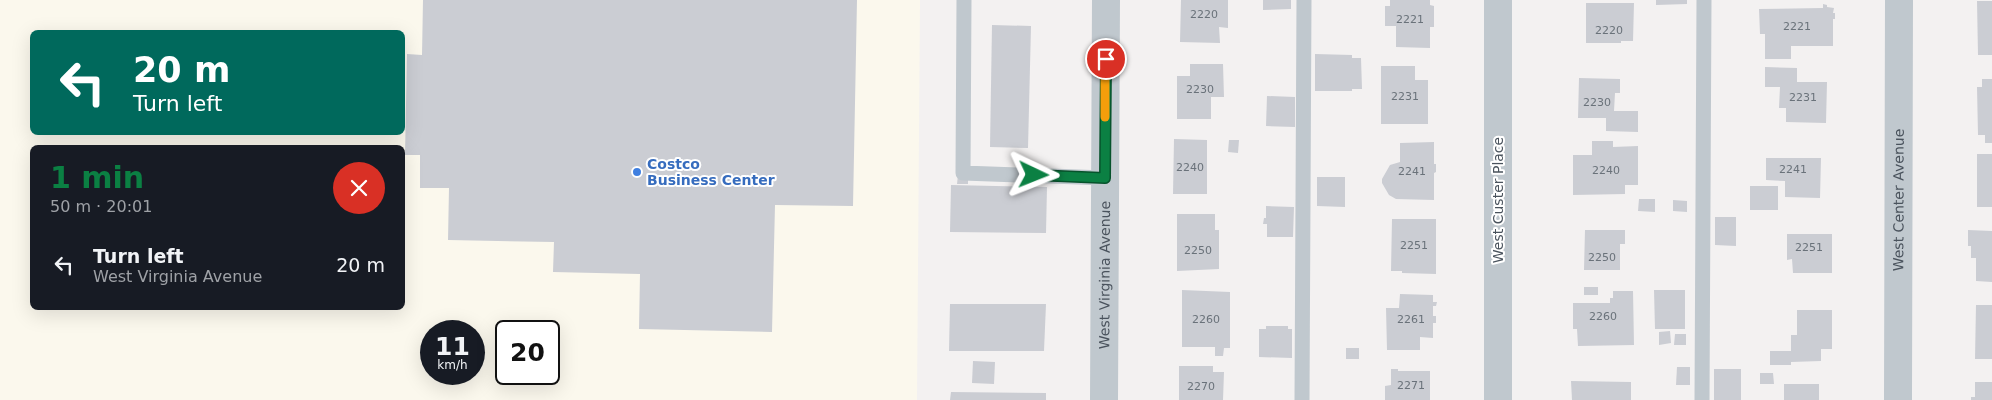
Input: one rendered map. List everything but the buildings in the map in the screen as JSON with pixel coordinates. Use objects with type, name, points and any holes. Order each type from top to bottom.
[{"type":"street","name":"West Virginia Avenue","points":[[1104,400],[1106,0]]},
{"type":"street","name":"West Custer Place","points":[[1498,0],[1498,400]]},
{"type":"street","name":"West Center Avenue","points":[[1898,400],[1899,0]]},
{"type":"lane","points":[[964,0],[963,173],[1105,178]]},
{"type":"lane","points":[[1302,400],[1304,0]]},
{"type":"lane","points":[[1702,400],[1704,0]]},
{"type":"shaded area","points":[[0,0],[920,0],[917,400],[0,400]]},
{"type":"slow traffic","points":[[1105,79],[1105,117]]},
{"type":"place","name":"Costco Business Center","points":[[637,172]]},
{"type":"route","points":[[1034,175],[1105,178],[1106,59]]}]
